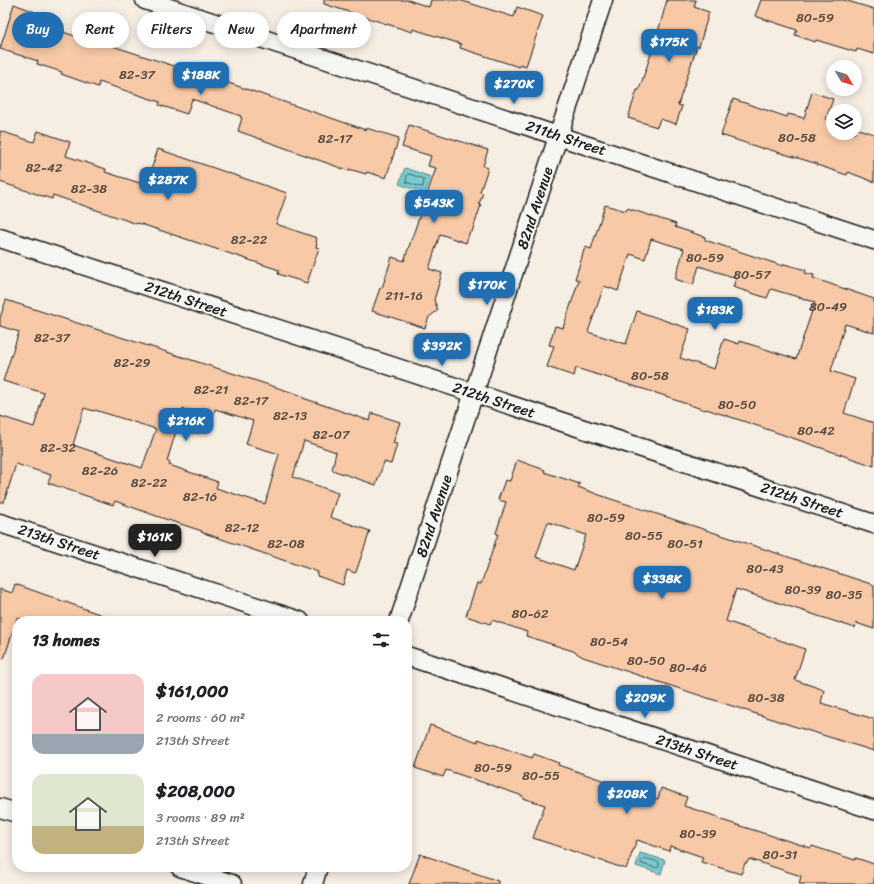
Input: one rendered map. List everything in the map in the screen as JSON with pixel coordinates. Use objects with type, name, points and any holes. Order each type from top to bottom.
[{"type":"street","name":"211th Street","points":[[145,0],[874,240]]},
{"type":"street","name":"82nd Avenue","points":[[401,616],[603,0]]},
{"type":"street","name":"212th Street","points":[[0,238],[874,524]]},
{"type":"street","name":"213th Street","points":[[0,523],[285,616]]},
{"type":"street","name":"213th Street","points":[[412,658],[874,810]]},
{"type":"street","points":[[0,808],[12,812]]},
{"type":"street","points":[[195,872],[232,884]]},
{"type":"street","points":[[313,884],[317,872]]},
{"type":"water","points":[[405,168],[431,177],[425,193],[399,184]]},
{"type":"water","points":[[640,853],[665,860],[661,874],[636,866]]},
{"type":"building","points":[[324,0],[408,0],[429,7],[431,0],[459,0],[514,17],[517,7],[543,16],[526,66],[520,64],[519,67],[460,48],[461,44],[413,29],[412,32],[371,19],[371,12],[349,12],[324,4]]},
{"type":"building","points":[[667,0],[696,0],[694,7],[709,12],[699,47],[697,46],[678,105],[682,106],[676,124],[660,119],[657,127],[628,118],[656,39]]},
{"type":"building","points":[[761,0],[844,0],[874,9],[874,54],[857,49],[856,52],[816,40],[815,42],[795,35],[797,30],[755,16]]},
{"type":"building","points":[[14,4],[35,12],[12,12],[12,48],[64,48],[64,32],[72,35],[72,48],[119,48],[211,77],[366,130],[366,128],[399,138],[386,178],[367,172],[366,174],[349,169],[349,171],[238,131],[242,118],[240,117],[241,116],[192,99],[187,114],[159,105],[160,102],[99,82],[98,87],[61,74],[62,72],[37,64],[38,61],[0,49]]},
{"type":"building","points":[[812,92],[833,99],[831,104],[826,104],[826,140],[862,140],[862,130],[874,134],[874,182],[848,172],[847,175],[817,165],[818,164],[721,135],[733,99],[787,117],[788,114],[804,118]]},
{"type":"building","points":[[409,125],[488,150],[483,166],[488,168],[480,192],[483,193],[479,204],[481,205],[472,232],[470,231],[466,243],[440,234],[429,269],[442,273],[434,300],[438,310],[429,317],[425,328],[372,311],[380,288],[382,288],[392,257],[404,261],[436,168],[428,166],[431,156],[402,147]]},
{"type":"building","points":[[0,131],[34,142],[38,131],[70,142],[66,156],[106,169],[105,172],[146,185],[158,149],[287,193],[276,224],[317,238],[316,247],[319,248],[307,283],[278,274],[279,270],[53,195],[52,199],[0,182]]},
{"type":"building","points":[[605,205],[626,211],[627,208],[676,224],[675,227],[705,237],[705,240],[783,266],[784,264],[806,270],[805,273],[814,275],[813,278],[874,299],[874,333],[845,324],[831,371],[855,379],[844,413],[874,423],[874,466],[746,422],[576,368],[574,376],[547,367],[554,346],[549,345],[555,326],[563,328],[579,280],[575,279],[585,247],[591,249]],"holes":[[[651,239],[684,249],[675,279],[693,285],[699,266],[736,278],[733,287],[767,298],[771,289],[815,302],[796,359],[740,341],[739,344],[724,339],[714,369],[680,358],[690,329],[637,311],[626,344],[588,332],[604,286],[618,291],[630,254],[645,259]]]},
{"type":"building","points":[[6,300],[303,396],[303,398],[370,421],[372,413],[400,422],[393,443],[397,444],[391,464],[384,462],[376,485],[332,470],[336,452],[304,441],[293,477],[338,493],[330,517],[370,531],[356,572],[347,570],[343,585],[317,576],[318,572],[201,532],[202,531],[115,501],[113,505],[48,483],[51,475],[16,464],[4,502],[0,502],[0,416],[34,427],[44,393],[3,381],[19,332],[0,326],[0,318]],"holes":[[[84,408],[156,429],[142,468],[73,445]],[[183,408],[208,416],[209,412],[214,414],[215,409],[253,421],[246,444],[279,454],[265,504],[216,488],[218,482],[169,465],[170,463],[167,461]]]},
{"type":"building","points":[[517,460],[545,470],[544,472],[580,484],[578,487],[605,497],[874,585],[874,629],[856,623],[855,628],[736,589],[726,621],[805,649],[795,680],[824,690],[821,703],[874,719],[874,751],[583,657],[573,651],[526,636],[527,632],[492,620],[490,624],[466,616],[477,583],[481,584],[498,534],[496,533],[506,502],[498,500],[505,480],[510,481]],"holes":[[[548,522],[586,535],[574,570],[536,557]]]},
{"type":"building","points":[[15,584],[105,616],[12,616],[12,634],[4,659],[0,658],[0,589],[12,593]]},
{"type":"building","points":[[430,725],[478,742],[478,739],[532,758],[534,754],[559,763],[558,765],[658,799],[661,788],[687,797],[684,806],[718,817],[718,819],[811,848],[812,846],[855,860],[856,858],[874,864],[874,884],[799,884],[801,876],[749,859],[747,863],[745,863],[741,874],[701,862],[703,857],[670,846],[669,851],[637,840],[626,869],[533,838],[545,805],[446,770],[443,777],[415,768]]},
{"type":"building","points":[[420,854],[498,881],[498,884],[409,884]]}]
